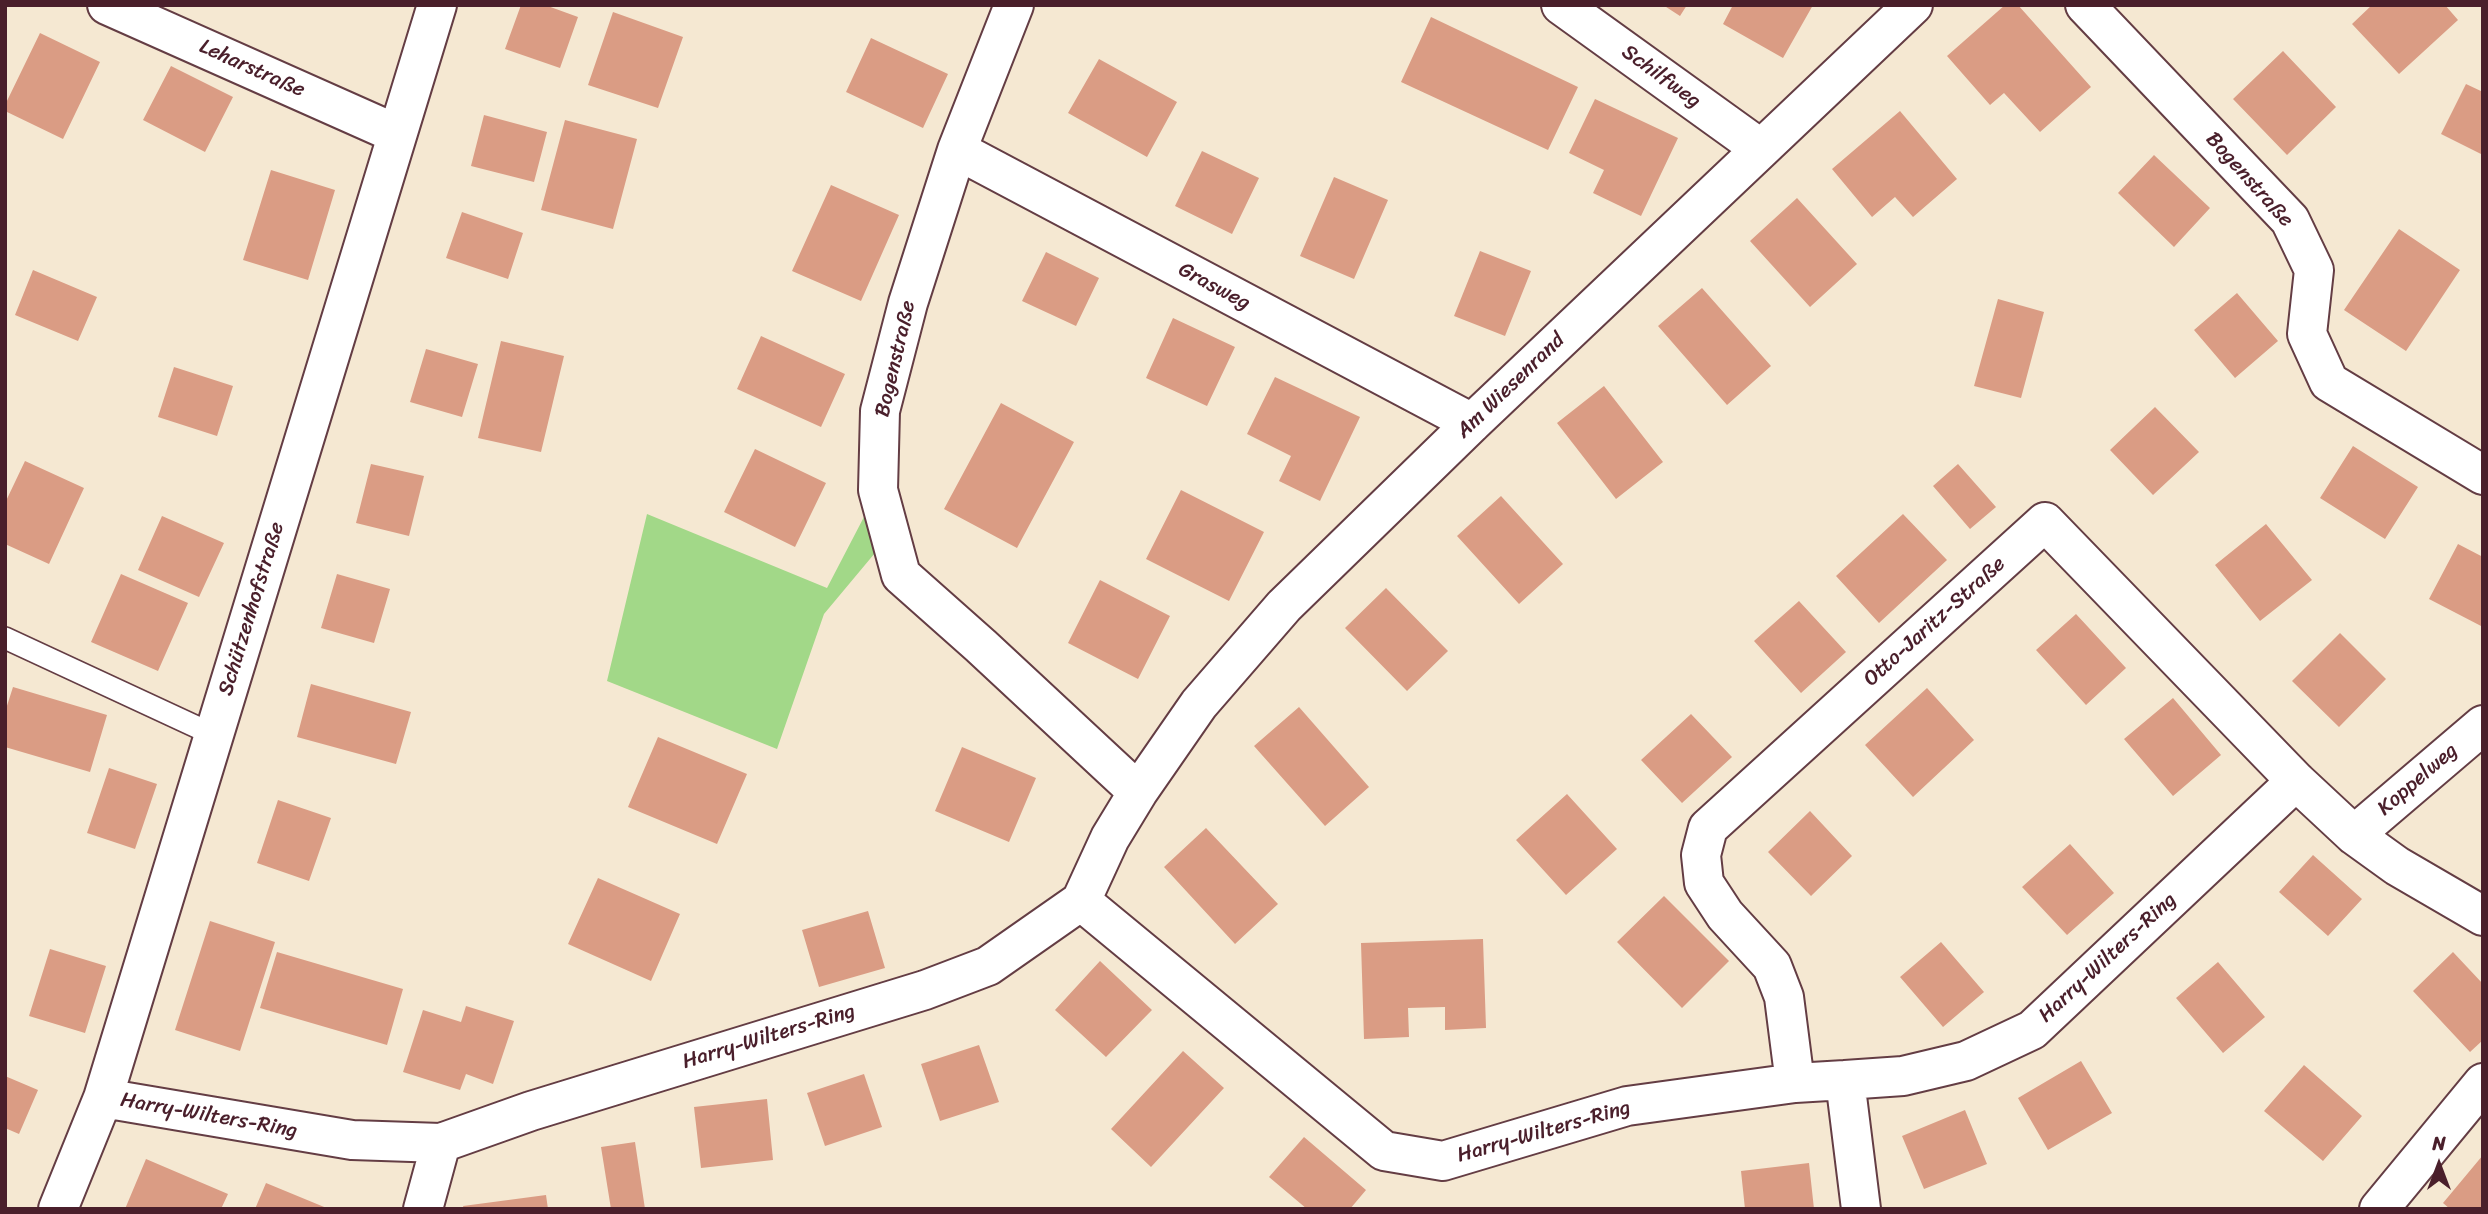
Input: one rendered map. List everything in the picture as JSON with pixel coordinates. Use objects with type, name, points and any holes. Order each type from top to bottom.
[{"type":"street","name":"Leharstraße","points":[[107,5],[397,134]]},
{"type":"street","name":"Schützenhofstraße","points":[[58,1209],[103,1098],[437,5]]},
{"type":"street","name":"Bogenstraße","points":[[1014,5],[957,150],[908,303],[880,411],[878,490],[901,575],[1138,792]]},
{"type":"street","name":"Schilfweg","points":[[1561,5],[1761,149]]},
{"type":"street","name":"Am Wiesenrand","points":[[1138,792],[1199,704],[1284,606],[1472,423],[1913,5]]},
{"type":"street","name":"Bogenstraße","points":[[2085,5],[2290,220],[2314,270],[2307,334],[2329,382],[2483,475]]},
{"type":"street","name":"Grasweg","points":[[957,150],[1472,423]]},
{"type":"street","name":"Otto-Jaritz-Straße","points":[[1795,1083],[1784,997],[1772,967],[1725,915],[1704,883],[1701,855],[1708,828],[2045,522],[2296,781],[2354,835]]},
{"type":"street","name":"Koppelweg","points":[[2354,835],[2483,725]]},
{"type":"street","name":"Harry-Wilters-Ring","points":[[103,1098],[352,1140],[441,1143],[544,1107],[938,985],[988,966],[1081,901],[1384,1151],[1443,1161],[1627,1106],[1795,1083],[1903,1076],[1966,1061],[2032,1030],[2296,781]]},
{"type":"street","points":[[1081,901],[1110,838],[1138,792]]},
{"type":"street","points":[[2354,835],[2397,866],[2483,916]]},
{"type":"street","points":[[1845,1080],[1861,1209]]},
{"type":"street","points":[[2379,1209],[2483,1083]]},
{"type":"street","points":[[423,1209],[441,1143]]},
{"type":"lane","points":[[5,638],[214,735]]},
{"type":"green space","points":[[878,490],[890,535],[824,614],[777,749],[607,681],[647,514],[827,588]]},
{"type":"building","points":[[521,5],[545,5],[578,17],[560,68],[505,49]]},
{"type":"building","points":[[1663,5],[1687,5],[1680,16]]},
{"type":"building","points":[[1733,5],[1813,5],[1783,58],[1723,24]]},
{"type":"building","points":[[2005,5],[2018,5],[2091,87],[2040,132],[2004,93],[1990,105],[1947,56]]},
{"type":"building","points":[[2372,5],[2445,5],[2458,20],[2399,74],[2352,24]]},
{"type":"building","points":[[613,12],[683,37],[658,108],[588,85]]},
{"type":"building","points":[[1431,17],[1578,87],[1548,150],[1401,82]]},
{"type":"building","points":[[40,33],[100,62],[63,139],[5,111],[5,105]]},
{"type":"building","points":[[871,38],[948,74],[923,128],[846,92]]},
{"type":"building","points":[[2283,51],[2336,107],[2287,155],[2233,99]]},
{"type":"building","points":[[1099,59],[1177,102],[1147,157],[1068,113]]},
{"type":"building","points":[[171,66],[233,97],[205,152],[143,120]]},
{"type":"building","points":[[2466,84],[2483,92],[2483,155],[2441,134]]},
{"type":"building","points":[[1595,99],[1678,138],[1641,216],[1593,193],[1604,170],[1569,153]]},
{"type":"building","points":[[1900,111],[1957,179],[1913,217],[1895,197],[1872,217],[1832,169]]},
{"type":"building","points":[[484,115],[547,132],[534,182],[471,166]]},
{"type":"building","points":[[565,120],[637,139],[613,229],[541,210]]},
{"type":"building","points":[[1202,151],[1259,178],[1232,234],[1175,206]]},
{"type":"building","points":[[2154,155],[2210,208],[2174,247],[2118,193]]},
{"type":"building","points":[[271,170],[335,190],[308,280],[243,260]]},
{"type":"building","points":[[1334,177],[1388,200],[1354,279],[1300,256]]},
{"type":"building","points":[[831,185],[899,215],[861,301],[792,271]]},
{"type":"building","points":[[1797,198],[1857,264],[1810,307],[1750,241]]},
{"type":"building","points":[[462,212],[523,233],[508,279],[446,258]]},
{"type":"building","points":[[2399,229],[2460,270],[2406,351],[2344,310]]},
{"type":"building","points":[[1480,251],[1531,271],[1505,336],[1454,316]]},
{"type":"building","points":[[1046,252],[1099,278],[1076,326],[1022,301]]},
{"type":"building","points":[[33,270],[97,297],[78,341],[15,315]]},
{"type":"building","points":[[1702,288],[1771,366],[1727,405],[1658,326]]},
{"type":"building","points":[[2237,293],[2278,341],[2235,378],[2194,330]]},
{"type":"building","points":[[1998,299],[2044,312],[2021,398],[1974,386]]},
{"type":"building","points":[[1173,318],[1235,347],[1207,406],[1146,378]]},
{"type":"building","points":[[761,336],[845,374],[821,427],[737,389]]},
{"type":"building","points":[[501,341],[564,356],[541,452],[478,438]]},
{"type":"building","points":[[426,349],[478,364],[462,417],[410,402]]},
{"type":"building","points":[[174,367],[233,386],[217,436],[158,417]]},
{"type":"building","points":[[1275,377],[1360,417],[1320,501],[1279,481],[1291,456],[1247,434]]},
{"type":"building","points":[[1604,386],[1663,462],[1616,499],[1557,423]]},
{"type":"building","points":[[1001,403],[1074,442],[1017,548],[944,509]]},
{"type":"building","points":[[2155,407],[2199,452],[2153,495],[2110,450]]},
{"type":"building","points":[[2353,446],[2418,487],[2385,539],[2320,498]]},
{"type":"building","points":[[755,449],[826,483],[795,547],[724,512]]},
{"type":"building","points":[[25,461],[84,488],[49,564],[5,544],[5,503]]},
{"type":"building","points":[[371,464],[424,476],[409,536],[356,523]]},
{"type":"building","points":[[1958,464],[1996,507],[1970,529],[1933,486]]},
{"type":"building","points":[[1181,490],[1264,532],[1229,601],[1146,559]]},
{"type":"building","points":[[1501,496],[1563,564],[1519,604],[1457,536]]},
{"type":"building","points":[[1903,514],[1947,560],[1879,623],[1836,576]]},
{"type":"building","points":[[162,516],[224,543],[199,597],[138,570]]},
{"type":"building","points":[[2266,524],[2312,580],[2260,621],[2215,565]]},
{"type":"building","points":[[2458,544],[2483,557],[2483,627],[2429,599]]},
{"type":"building","points":[[121,574],[188,603],[158,671],[91,642]]},
{"type":"building","points":[[337,574],[390,589],[374,643],[321,628]]},
{"type":"building","points":[[1100,580],[1170,616],[1138,679],[1068,643]]},
{"type":"building","points":[[1386,588],[1448,651],[1407,691],[1345,628]]},
{"type":"building","points":[[1799,601],[1846,652],[1801,693],[1754,641]]},
{"type":"building","points":[[2076,614],[2126,668],[2086,705],[2036,650]]},
{"type":"building","points":[[2340,633],[2386,679],[2339,727],[2292,681]]},
{"type":"building","points":[[311,684],[411,712],[396,764],[297,737]]},
{"type":"building","points":[[13,687],[107,715],[90,772],[5,747],[5,712]]},
{"type":"building","points":[[1927,688],[1974,740],[1913,797],[1865,745]]},
{"type":"building","points":[[2173,698],[2221,755],[2173,796],[2124,739]]},
{"type":"building","points":[[1299,707],[1369,787],[1325,826],[1254,746]]},
{"type":"building","points":[[1691,714],[1732,757],[1682,803],[1641,760]]},
{"type":"building","points":[[658,737],[747,774],[717,844],[628,807]]},
{"type":"building","points":[[962,747],[1036,778],[1009,842],[935,811]]},
{"type":"building","points":[[109,768],[157,784],[135,849],[87,833]]},
{"type":"building","points":[[1567,794],[1617,849],[1566,895],[1516,840]]},
{"type":"building","points":[[278,800],[331,818],[309,881],[257,863]]},
{"type":"building","points":[[1810,811],[1852,856],[1811,896],[1768,852]]},
{"type":"building","points":[[1206,828],[1278,904],[1235,944],[1164,867]]},
{"type":"building","points":[[2070,844],[2114,893],[2067,935],[2022,887]]},
{"type":"building","points":[[2313,855],[2362,899],[2328,936],[2279,892]]},
{"type":"building","points":[[598,878],[680,914],[651,981],[568,944]]},
{"type":"building","points":[[1664,896],[1729,961],[1682,1008],[1617,942]]},
{"type":"building","points":[[868,911],[885,968],[819,987],[802,930]]},
{"type":"building","points":[[210,921],[275,942],[240,1051],[175,1030]]},
{"type":"building","points":[[1483,939],[1486,1028],[1445,1030],[1445,1007],[1408,1008],[1409,1037],[1364,1039],[1361,943]]},
{"type":"building","points":[[1941,942],[1984,992],[1943,1027],[1900,977]]},
{"type":"building","points":[[50,949],[106,966],[85,1033],[29,1016]]},
{"type":"building","points":[[277,952],[403,989],[387,1045],[260,1008]]},
{"type":"building","points":[[2453,952],[2483,984],[2483,1040],[2470,1052],[2413,991]]},
{"type":"building","points":[[1100,961],[1152,1010],[1106,1057],[1055,1010]]},
{"type":"building","points":[[2218,962],[2265,1017],[2223,1053],[2176,998]]},
{"type":"building","points":[[466,1006],[514,1021],[493,1084],[466,1074],[460,1090],[403,1072],[423,1010],[461,1022]]},
{"type":"building","points":[[979,1045],[999,1102],[940,1121],[921,1064]]},
{"type":"building","points":[[1183,1051],[1224,1088],[1151,1167],[1111,1129]]},
{"type":"building","points":[[2081,1061],[2112,1113],[2048,1150],[2018,1098]]},
{"type":"building","points":[[2304,1065],[2362,1116],[2323,1161],[2264,1111]]},
{"type":"building","points":[[864,1074],[882,1127],[825,1146],[807,1093]]},
{"type":"building","points":[[5,1076],[38,1090],[19,1134],[5,1128]]},
{"type":"building","points":[[767,1099],[773,1160],[701,1168],[694,1107]]},
{"type":"building","points":[[1965,1110],[1987,1164],[1924,1189],[1902,1136]]},
{"type":"building","points":[[1304,1137],[1366,1190],[1350,1209],[1307,1209],[1269,1177]]},
{"type":"building","points":[[635,1142],[645,1209],[611,1209],[601,1147]]},
{"type":"building","points":[[2483,1155],[2483,1209],[2450,1209],[2443,1203]]},
{"type":"building","points":[[146,1159],[228,1194],[221,1209],[125,1209]]},
{"type":"building","points":[[1809,1163],[1814,1209],[1745,1209],[1741,1171]]},
{"type":"building","points":[[266,1183],[329,1209],[255,1209]]},
{"type":"building","points":[[546,1195],[548,1209],[464,1209],[463,1206]]}]
